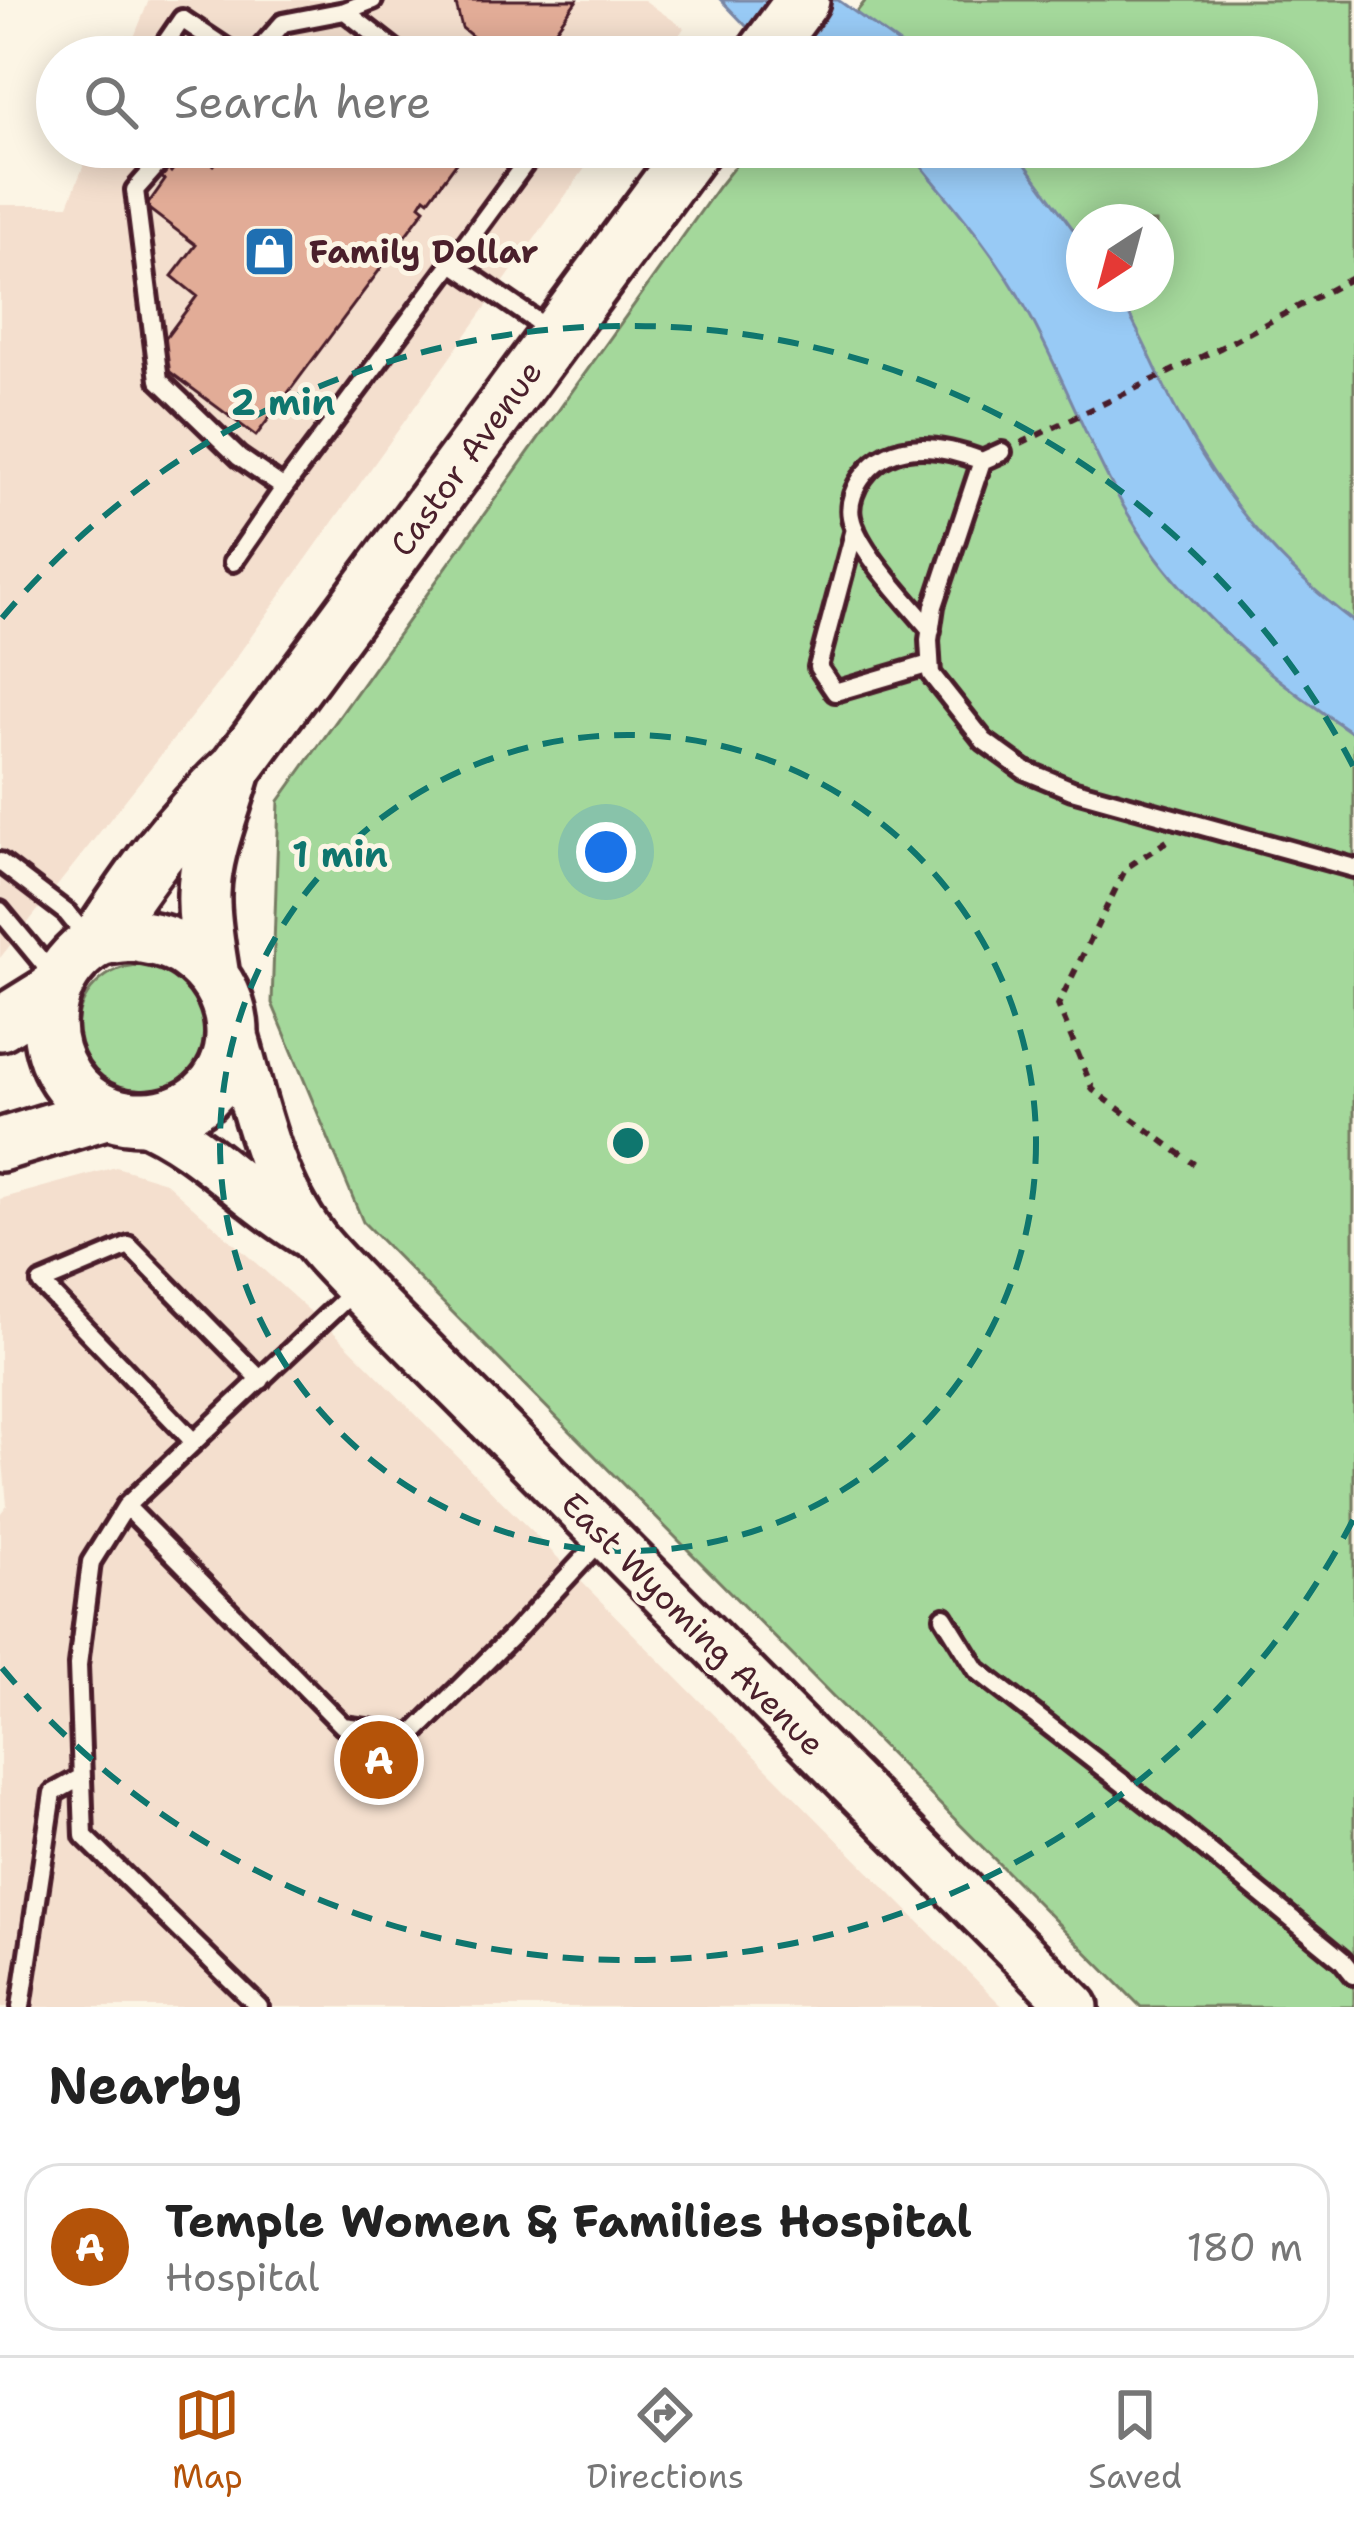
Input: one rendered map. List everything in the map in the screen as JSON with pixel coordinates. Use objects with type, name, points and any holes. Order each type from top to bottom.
[{"type":"main road","points":[[776,36],[803,0]]},
{"type":"main road","name":"Castor Avenue","points":[[0,1024],[75,964],[198,802],[236,768],[679,168]]},
{"type":"main road","name":"Castor Avenue","points":[[213,977],[204,889],[236,768]]},
{"type":"main road","points":[[0,1144],[123,1115],[167,1116],[194,1105],[215,1085],[229,1060],[234,1033],[228,1006],[213,977],[190,954],[161,940],[129,935],[75,964],[49,1011],[50,1042],[61,1072],[81,1096],[123,1115]]},
{"type":"street","name":"East Wyoming Avenue","points":[[234,1033],[268,1153],[313,1238],[1075,2007]]},
{"type":"street","name":"East Wyoming Avenue","points":[[123,1115],[167,1130],[269,1211],[313,1238]]},
{"type":"lane","points":[[292,0],[297,20]]},
{"type":"lane","points":[[272,36],[284,23],[374,0]]},
{"type":"lane","points":[[345,10],[378,36]]},
{"type":"lane","points":[[170,36],[182,19],[208,36]]},
{"type":"lane","points":[[154,168],[135,190],[159,380],[239,457],[284,488]]},
{"type":"lane","points":[[233,562],[516,168]]},
{"type":"lane","points":[[452,262],[556,334]]},
{"type":"lane","points":[[931,630],[862,544],[850,514],[856,485],[875,460],[904,448],[953,450],[982,461],[1002,452]]},
{"type":"lane","points":[[982,461],[934,606],[930,664],[931,674],[984,742],[1024,770],[1072,790],[1354,868]]},
{"type":"lane","points":[[855,528],[818,667],[835,692],[930,664]]},
{"type":"lane","points":[[0,862],[67,913],[75,964]]},
{"type":"lane","points":[[0,911],[75,964]]},
{"type":"lane","points":[[194,1442],[41,1283],[129,1246],[262,1380]]},
{"type":"lane","points":[[259,2007],[84,1836],[78,1665],[91,1562],[126,1506],[358,1287]]},
{"type":"lane","points":[[126,1506],[343,1726],[412,1735],[605,1536]]},
{"type":"lane","points":[[944,1618],[977,1670],[1182,1829],[1342,1960],[1354,1975]]},
{"type":"lane","points":[[21,2007],[52,1792],[80,1778]]},
{"type":"path","points":[[1002,452],[1220,348],[1354,277]]},
{"type":"path","points":[[1194,1164],[1094,1090],[1058,1005],[1126,868],[1196,823]]},
{"type":"shaded area","points":[[149,0],[644,0],[684,28],[678,36],[134,36]]},
{"type":"shaded area","points":[[83,168],[585,168],[218,683],[0,958],[0,205],[68,205]]},
{"type":"shaded area","points":[[116,1167],[165,1182],[341,1339],[1003,2007],[0,2007],[0,1514],[7,1505],[0,1428],[0,1199]]},
{"type":"green space","points":[[866,0],[1354,0],[1354,2007],[1141,2007],[363,1222],[272,1003],[279,801],[733,168],[1318,168],[1318,36],[838,36]]},
{"type":"green space","points":[[142,965],[167,970],[188,984],[202,1005],[207,1030],[202,1055],[188,1076],[167,1090],[142,1095],[117,1090],[96,1076],[82,1055],[77,1030],[82,1005],[96,984],[117,970]]},
{"type":"water","points":[[721,0],[838,0],[889,36],[756,36]]},
{"type":"water","points":[[923,168],[1028,168],[1066,219],[1066,312],[1127,312],[1176,410],[1232,499],[1276,552],[1354,622],[1354,734],[1248,654],[1156,556],[1119,498],[1044,342],[989,251]]},
{"type":"building","points":[[455,0],[577,0],[551,36],[472,36],[462,28]]},
{"type":"building","points":[[167,168],[171,172],[174,168],[453,168],[429,200],[425,197],[420,205],[425,209],[256,436],[166,369],[162,343],[197,296],[172,276],[196,245],[146,207],[165,180],[161,177]]},
{"type":"place","name":"Family Dollar","points":[[270,251]]},
{"type":"place","name":"Temple Women & Families Hospital","points":[[379,1760]]}]
